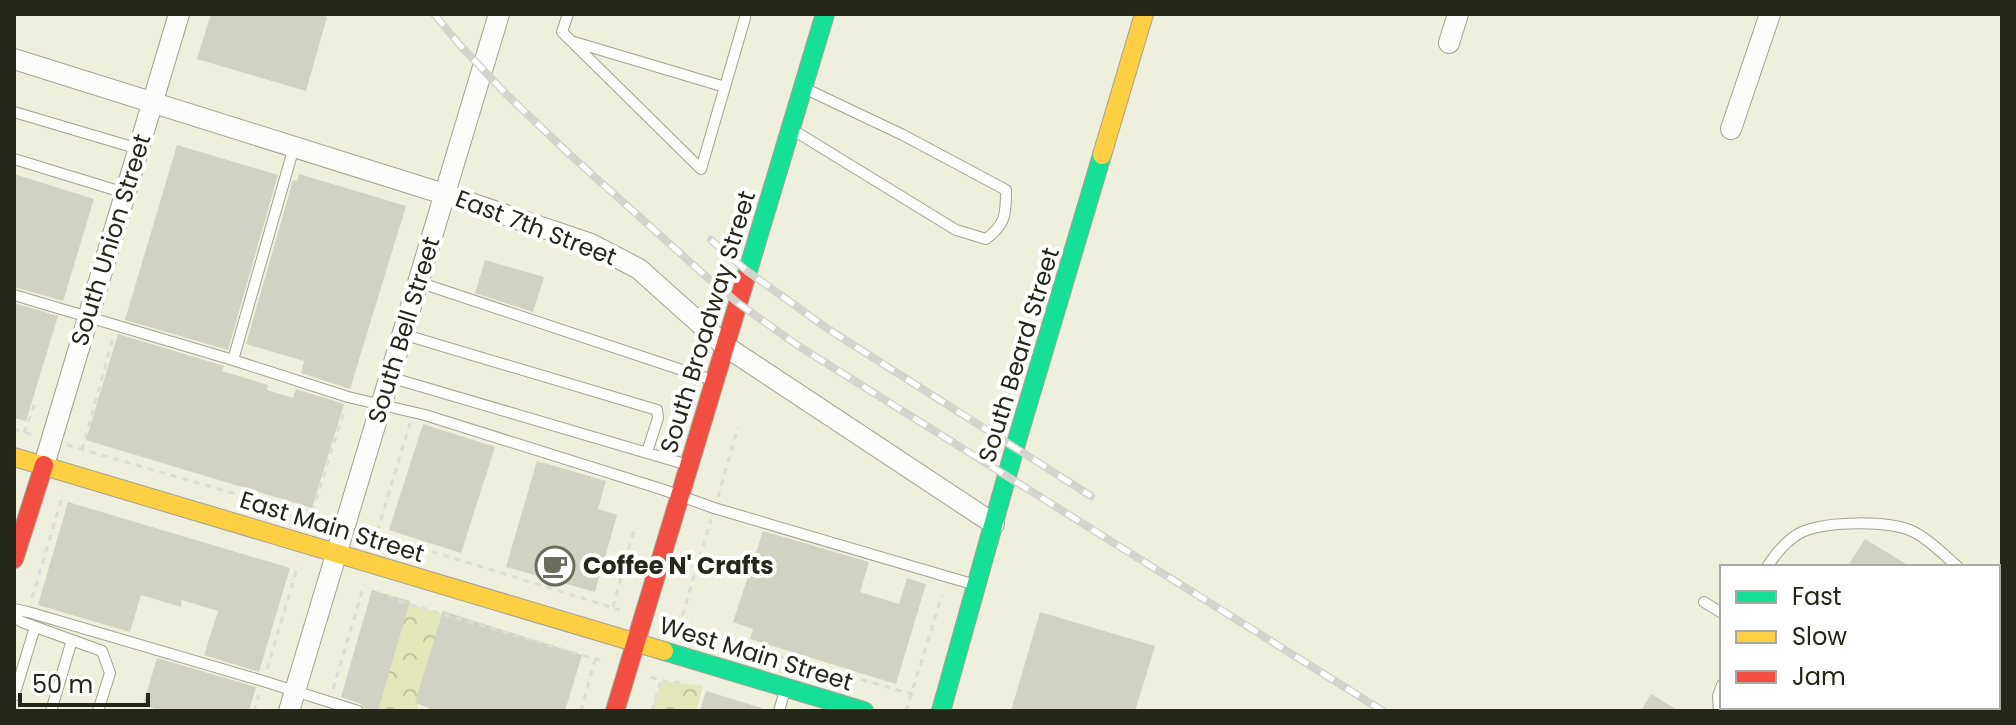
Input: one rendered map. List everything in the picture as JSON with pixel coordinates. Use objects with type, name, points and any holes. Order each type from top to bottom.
[{"type":"street","name":"South Union Street","points":[[44,465],[179,14]]},
{"type":"street","name":"South Bell Street","points":[[292,702],[499,14]]},
{"type":"street","name":"South Broadway Street","points":[[615,711],[825,14]]},
{"type":"street","name":"South Beard Street","points":[[942,707],[1015,447],[1144,14]]},
{"type":"street","points":[[1449,43],[1458,14]]},
{"type":"street","points":[[1731,129],[1770,14]]},
{"type":"street","name":"East 7th Street","points":[[14,59],[444,194],[591,244],[639,269],[725,346],[994,524]]},
{"type":"street","name":"East Main Street","points":[[14,457],[635,643]]},
{"type":"street","points":[[14,559],[44,465]]},
{"type":"street","name":"West Main Street","points":[[635,643],[864,711]]},
{"type":"lane","points":[[568,14],[562,32],[701,169],[745,18]]},
{"type":"lane","points":[[572,41],[725,87]]},
{"type":"lane","points":[[791,129],[956,230],[986,239],[1000,228],[1006,211],[1006,190],[903,135],[803,88]]},
{"type":"lane","points":[[14,112],[139,149]]},
{"type":"lane","points":[[233,360],[294,147]]},
{"type":"lane","points":[[14,159],[125,193]]},
{"type":"lane","points":[[418,282],[715,380]]},
{"type":"lane","points":[[14,295],[348,397],[425,415],[714,508],[978,586]]},
{"type":"lane","points":[[402,334],[657,410],[658,418],[647,452]]},
{"type":"lane","points":[[389,377],[690,465]]},
{"type":"lane","points":[[1768,565],[1777,551],[1801,532],[1851,523],[1878,524],[1911,531],[1956,565]]},
{"type":"lane","points":[[1704,602],[1720,612]]},
{"type":"lane","points":[[14,609],[248,676],[292,702],[358,711]]},
{"type":"lane","points":[[14,617],[102,651],[110,673],[98,711]]},
{"type":"lane","points":[[14,696],[35,627]]},
{"type":"lane","points":[[51,711],[72,640]]},
{"type":"lane","points":[[779,711],[786,688]]},
{"type":"lane","points":[[1719,711],[1720,690]]},
{"type":"lane","points":[[1885,709],[1892,711]]},
{"type":"path","points":[[678,628],[738,427]]},
{"type":"path","points":[[906,711],[942,595]]},
{"type":"path","points":[[643,618],[911,694],[942,707]]},
{"type":"path","points":[[652,711],[671,653]]},
{"type":"green space","points":[[402,602],[444,614],[416,711],[369,711]]},
{"type":"green space","points":[[661,681],[703,686],[696,711],[652,711]]},
{"type":"building","points":[[211,14],[315,14],[327,17],[306,91],[197,59]]},
{"type":"building","points":[[177,145],[278,175],[228,350],[125,320]]},
{"type":"building","points":[[14,174],[94,199],[63,301],[14,287]]},
{"type":"building","points":[[299,174],[406,206],[350,389],[301,373],[304,361],[246,344],[293,180],[297,181]]},
{"type":"building","points":[[485,260],[544,277],[533,312],[475,293]]},
{"type":"building","points":[[14,303],[58,316],[26,421],[14,418]]},
{"type":"building","points":[[118,334],[224,366],[222,371],[268,385],[267,390],[293,398],[296,389],[344,404],[312,508],[86,440]]},
{"type":"building","points":[[423,424],[495,447],[461,553],[389,530]]},
{"type":"building","points":[[537,461],[606,481],[598,509],[617,515],[595,592],[506,567]]},
{"type":"building","points":[[68,502],[290,568],[259,672],[204,655],[218,611],[182,600],[181,607],[141,595],[130,632],[38,605]]},
{"type":"building","points":[[763,531],[869,562],[860,592],[899,604],[907,578],[926,584],[896,684],[750,639],[753,629],[733,622]]},
{"type":"building","points":[[1865,539],[1908,565],[1848,565]]},
{"type":"building","points":[[372,590],[410,601],[378,711],[366,711],[361,704],[341,697]]},
{"type":"building","points":[[443,611],[582,655],[565,711],[428,711],[429,708],[415,703]]},
{"type":"building","points":[[1040,612],[1155,646],[1135,711],[1011,711]]},
{"type":"building","points":[[157,658],[256,687],[249,711],[162,711],[143,705]]},
{"type":"building","points":[[706,691],[762,708],[761,711],[700,711]]},
{"type":"building","points":[[1651,694],[1679,711],[1641,711]]},
{"type":"railway","points":[[434,14],[505,93],[567,152],[738,303],[797,345],[1383,711]]},
{"type":"railway","points":[[711,240],[747,271],[828,329],[1091,496]]},
{"type":"traffic: fast","points":[[746,277],[825,14]]},
{"type":"traffic: fast","points":[[941,711],[1102,155]]},
{"type":"traffic: fast","points":[[664,651],[864,711]]},
{"type":"traffic: slow","points":[[1102,155],[1144,14]]},
{"type":"traffic: slow","points":[[14,457],[664,651]]},
{"type":"traffic: jam","points":[[615,711],[746,277]]},
{"type":"traffic: jam","points":[[14,559],[44,465]]},
{"type":"place","name":"Coffee N' Crafts","points":[[555,566]]}]
